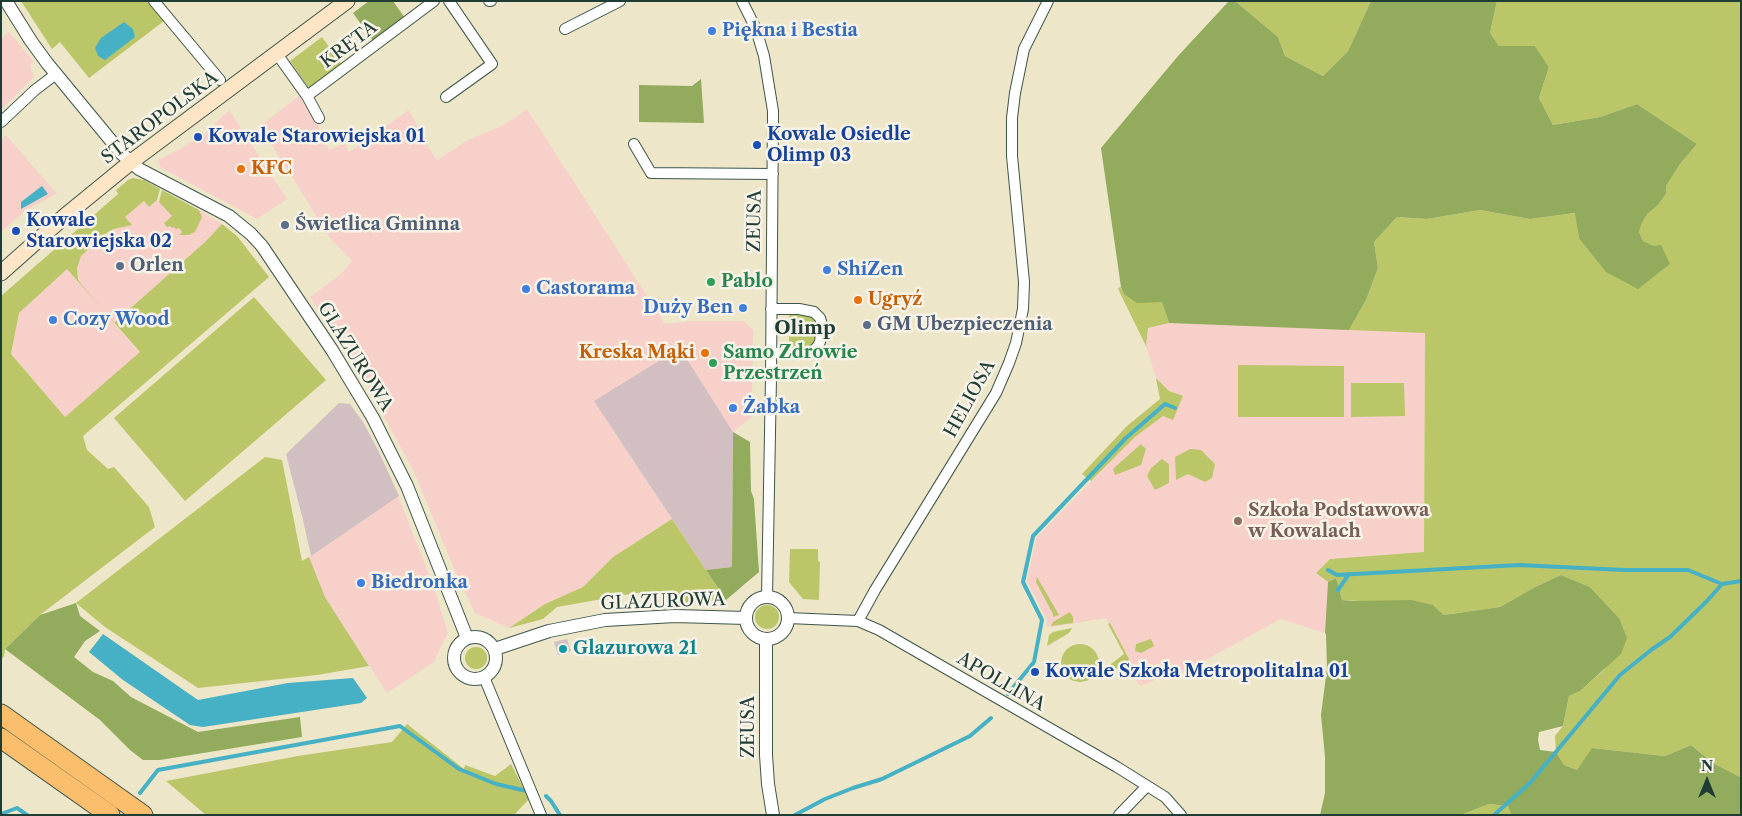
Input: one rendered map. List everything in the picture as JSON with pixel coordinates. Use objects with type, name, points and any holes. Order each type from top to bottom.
[{"type":"highway","points":[[1,714],[143,815]]},
{"type":"highway","points":[[1,738],[110,815]]},
{"type":"main road","name":"STAROPOLSKA","points":[[1,274],[65,216],[131,162],[347,1]]},
{"type":"street","name":"GLAZUROWA","points":[[6,1],[31,42],[122,154],[139,169],[229,216],[262,246],[332,350],[373,418],[407,486],[467,638]]},
{"type":"street","points":[[154,1],[220,80]]},
{"type":"street","name":"KRĘTA","points":[[307,96],[434,1]]},
{"type":"street","points":[[446,97],[492,64],[449,1]]},
{"type":"street","points":[[565,29],[620,1]]},
{"type":"street","name":"ZEUSA","points":[[742,1],[756,29],[764,56],[773,111],[767,597]]},
{"type":"street","name":"HELIOSA","points":[[858,621],[996,393],[1016,343],[1023,309],[1024,282],[1012,156],[1012,118],[1024,49],[1048,1]]},
{"type":"street","points":[[277,54],[320,118]]},
{"type":"street","points":[[1,122],[56,74]]},
{"type":"street","points":[[634,144],[651,173],[773,174]]},
{"type":"street","points":[[771,309],[799,309],[814,312],[820,318],[822,325],[820,342],[813,351],[805,353],[771,353]]},
{"type":"street","points":[[767,597],[775,598],[782,603],[788,618],[782,633],[775,638],[766,639],[752,633],[746,618],[752,603],[759,598],[767,597]]},
{"type":"street","name":"GLAZUROWA","points":[[495,650],[549,631],[605,620],[675,616],[746,618]]},
{"type":"street","name":"APOLLINA","points":[[788,618],[858,621],[888,635],[1147,786],[1164,797],[1181,815]]},
{"type":"street","points":[[467,638],[483,638],[495,650],[495,666],[484,677],[476,679],[468,677],[461,673],[456,666],[454,658],[456,650],[460,643],[467,638]]},
{"type":"street","name":"ZEUSA","points":[[766,639],[766,755],[773,815]]},
{"type":"street","points":[[484,677],[541,815]]},
{"type":"street","points":[[1119,815],[1147,786]]},
{"type":"shaded area","points":[[9,32],[34,62],[30,66],[34,77],[1,110],[1,39]]},
{"type":"shaded area","points":[[299,96],[317,122],[324,141],[330,150],[344,143],[349,152],[409,110],[437,160],[468,140],[502,126],[527,109],[665,324],[691,321],[744,321],[753,330],[752,417],[733,432],[680,348],[595,401],[672,519],[613,557],[583,587],[545,604],[509,628],[475,613],[458,578],[414,472],[358,368],[310,297],[342,273],[352,261],[330,238],[260,126]]},
{"type":"shaded area","points":[[229,110],[287,199],[257,219],[160,167],[158,160],[194,140],[197,142]]},
{"type":"shaded area","points":[[6,135],[57,194],[26,210],[1,232],[1,139]]},
{"type":"shaded area","points":[[157,200],[172,216],[164,223],[179,227],[182,232],[179,235],[189,235],[195,232],[201,213],[199,210],[222,224],[205,242],[114,323],[140,353],[65,417],[11,354],[19,313],[67,268],[80,283],[77,268],[85,251],[110,231],[131,225],[125,217],[144,201],[149,206]]},
{"type":"shaded area","name":"Szkoła Podstawowa w Kowalach","points":[[1169,323],[1425,332],[1424,552],[1330,559],[1316,573],[1328,582],[1325,633],[1281,619],[1200,663],[1140,686],[1120,657],[1125,654],[1106,618],[1051,627],[1046,626],[1047,620],[1027,581],[1036,538],[1135,437],[1163,416],[1172,419],[1169,391],[1156,378],[1146,346],[1148,328]]},
{"type":"shaded area","points":[[680,348],[733,432],[732,567],[706,570],[594,401]]},
{"type":"shaded area","points":[[339,403],[350,404],[363,422],[399,496],[311,556],[286,454]]},
{"type":"shaded area","points":[[398,496],[432,582],[448,633],[435,659],[436,661],[387,693],[325,597],[309,557]]},
{"type":"shaded area","points":[[567,639],[571,651],[558,655],[554,642]]},
{"type":"green space","points":[[21,1],[147,1],[164,21],[89,78],[60,42],[52,49]]},
{"type":"green space","points":[[369,1],[393,1],[405,18],[373,41],[353,13]]},
{"type":"green space","points":[[1229,1],[1235,1],[1278,37],[1285,56],[1323,76],[1348,51],[1371,1],[1497,1],[1490,33],[1499,46],[1535,46],[1549,67],[1539,98],[1553,125],[1600,117],[1637,104],[1697,144],[1680,164],[1666,186],[1666,194],[1658,205],[1647,214],[1639,232],[1643,241],[1654,246],[1661,245],[1670,264],[1638,289],[1606,272],[1579,238],[1575,213],[1530,219],[1480,210],[1427,219],[1397,217],[1374,242],[1378,268],[1366,300],[1349,330],[1169,323],[1162,302],[1137,303],[1124,294],[1121,287],[1101,148],[1178,56]]},
{"type":"green space","points":[[1235,1],[1371,1],[1348,51],[1323,76],[1285,56],[1278,37]]},
{"type":"green space","points":[[1497,1],[1741,1],[1741,782],[1740,777],[1713,763],[1691,745],[1665,756],[1593,748],[1577,770],[1564,765],[1556,752],[1555,736],[1563,726],[1569,696],[1580,691],[1605,669],[1619,618],[1590,587],[1561,575],[1500,607],[1444,615],[1433,605],[1342,600],[1336,578],[1328,582],[1316,573],[1330,559],[1424,552],[1425,333],[1349,330],[1366,300],[1378,268],[1374,242],[1397,217],[1427,219],[1480,210],[1530,219],[1576,213],[1579,238],[1654,246],[1643,241],[1639,232],[1642,223],[1647,213],[1658,205],[1666,194],[1666,186],[1680,164],[1697,144],[1637,104],[1600,117],[1553,125],[1539,98],[1549,67],[1535,46],[1499,46],[1490,33]]},
{"type":"green space","points":[[322,37],[342,65],[309,88],[290,61]]},
{"type":"green space","points":[[701,79],[704,123],[639,122],[639,85],[692,86]]},
{"type":"green space","points":[[133,178],[144,180],[160,189],[157,200],[149,207],[144,201],[125,217],[132,225],[114,229],[105,234],[81,256],[77,268],[78,279],[101,308],[67,269],[19,313],[11,354],[65,417],[140,352],[114,323],[205,242],[222,224],[237,236],[269,277],[83,436],[87,450],[108,469],[114,467],[149,507],[155,527],[40,615],[5,649],[1,660],[1,296],[118,194],[116,190]]},
{"type":"green space","points":[[162,190],[199,210],[202,217],[195,232],[189,235],[179,235],[182,232],[179,228],[167,227],[164,223],[172,216],[159,202]]},
{"type":"green space","points":[[1121,287],[1124,294],[1162,301],[1169,323],[1148,328],[1146,346],[1120,293],[1118,288]]},
{"type":"green space","points":[[254,297],[326,380],[185,501],[114,418]]},
{"type":"green space","points":[[789,313],[813,316],[818,324],[816,341],[813,345],[803,348],[789,348]]},
{"type":"green space","points":[[1238,365],[1344,366],[1344,417],[1238,417]]},
{"type":"green space","points":[[1156,378],[1169,391],[1183,396],[1173,420],[1163,416],[1135,437],[1091,481],[1082,474],[1127,426],[1160,399]]},
{"type":"green space","points":[[1351,383],[1404,383],[1405,416],[1351,417]]},
{"type":"green space","points":[[733,432],[750,442],[751,491],[754,499],[759,572],[726,600],[706,570],[732,567]]},
{"type":"green space","points":[[1141,444],[1146,449],[1141,465],[1115,475],[1113,469]]},
{"type":"green space","points":[[1190,449],[1201,450],[1215,464],[1212,478],[1205,482],[1188,474],[1176,480],[1175,457]]},
{"type":"green space","points":[[265,457],[282,460],[302,561],[309,557],[325,597],[369,666],[317,675],[198,688],[105,627],[76,603]]},
{"type":"green space","points":[[1162,459],[1169,464],[1169,483],[1155,490],[1147,476],[1151,468]]},
{"type":"green space","points":[[672,519],[726,600],[682,603],[665,592],[636,593],[557,607],[543,619],[509,628],[545,604],[583,587],[613,557]]},
{"type":"green space","points":[[790,549],[818,549],[818,561],[820,562],[819,600],[803,599],[789,582]]},
{"type":"green space","points":[[1561,575],[1590,587],[1619,618],[1627,638],[1621,654],[1580,691],[1569,696],[1563,726],[1539,732],[1540,750],[1556,752],[1564,765],[1577,770],[1592,748],[1665,756],[1691,745],[1713,763],[1740,777],[1741,815],[1511,815],[1508,806],[1489,804],[1461,815],[1320,815],[1325,793],[1325,757],[1321,715],[1327,668],[1325,633],[1328,582],[1336,578],[1342,600],[1411,600],[1433,605],[1444,615],[1500,607]]},
{"type":"green space","points":[[1037,577],[1059,615],[1053,617],[1036,582]]},
{"type":"green space","points":[[76,603],[80,616],[100,631],[85,641],[74,657],[93,672],[113,681],[131,697],[198,732],[300,717],[302,737],[160,760],[143,760],[130,750],[100,720],[5,649],[40,615]]},
{"type":"green space","points":[[767,605],[776,608],[779,617],[776,626],[767,629],[758,626],[755,617],[758,608]]},
{"type":"green space","points":[[1070,612],[1073,617],[1073,623],[1051,626],[1053,622]]},
{"type":"green space","points":[[1110,623],[1129,659],[1128,663],[1119,669],[1112,667],[1111,664],[1124,654],[1108,624]]},
{"type":"green space","points":[[1072,628],[1069,633],[1047,646],[1049,635],[1053,632]]},
{"type":"green space","points":[[1151,639],[1154,646],[1141,653],[1135,651],[1136,644]]},
{"type":"green space","points":[[1080,644],[1087,645],[1093,650],[1098,656],[1098,670],[1093,676],[1087,681],[1080,682],[1073,681],[1067,676],[1062,670],[1061,663],[1062,656],[1067,650],[1073,645]]},
{"type":"green space","points":[[476,647],[486,654],[487,658],[480,668],[476,669],[466,662],[465,658],[472,648]]},
{"type":"green space","points":[[407,724],[464,769],[465,765],[495,776],[511,764],[529,799],[514,815],[206,815],[166,781],[298,756],[392,742]]},
{"type":"green space","points":[[1489,804],[1508,806],[1511,815],[1461,815]]},
{"type":"water","points":[[124,22],[133,29],[135,37],[105,60],[98,56],[95,48],[101,38]]},
{"type":"water","points":[[42,186],[48,194],[21,209],[21,202]]},
{"type":"water","points":[[103,634],[198,700],[288,683],[353,678],[367,698],[361,703],[203,727],[190,725],[123,680],[89,652]]},
{"type":"waterway","points":[[1008,694],[1034,662],[1042,620],[1023,582],[1033,536],[1126,438],[1165,404],[1175,408]]},
{"type":"waterway","points":[[1328,570],[1337,575],[1519,565],[1624,570],[1688,570],[1722,584],[1741,581]]},
{"type":"waterway","points":[[1338,590],[1349,574]]},
{"type":"waterway","points":[[1494,815],[1530,783],[1620,675],[1670,637],[1722,584]]},
{"type":"waterway","points":[[795,815],[825,799],[882,779],[970,736],[991,718]]},
{"type":"waterway","points":[[140,793],[158,770],[400,726],[459,769],[496,784],[527,791]]},
{"type":"waterway","points":[[546,796],[560,815]]},
{"type":"waterway","points":[[1,814],[17,808],[27,815]]},
{"type":"place","name":"Piękna i Bestia","points":[[712,31]]},
{"type":"place","name":"Kowale Starowiejska 01","points":[[198,137]]},
{"type":"place","name":"Kowale Osiedle Olimp 03","points":[[757,145]]},
{"type":"place","name":"KFC","points":[[241,169]]},
{"type":"place","name":"Świetlica Gminna","points":[[285,225]]},
{"type":"place","name":"Kowale Starowiejska 02","points":[[16,231]]},
{"type":"place","name":"Orlen","points":[[120,266]]},
{"type":"place","name":"ShiZen","points":[[827,270]]},
{"type":"place","name":"Pablo","points":[[711,282]]},
{"type":"place","name":"Castorama","points":[[526,289]]},
{"type":"place","name":"Ugryź","points":[[858,300]]},
{"type":"place","name":"Duży Ben","points":[[743,308]]},
{"type":"place","name":"Cozy Wood","points":[[53,320]]},
{"type":"place","name":"GM Ubezpieczenia","points":[[867,325]]},
{"type":"place","name":"Kreska Mąki","points":[[705,353]]},
{"type":"place","name":"Samo Zdrowie Przestrzeń","points":[[713,363]]},
{"type":"place","name":"Żabka","points":[[733,408]]},
{"type":"place","name":"Szkoła Podstawowa w Kowalach","points":[[1238,521]]},
{"type":"place","name":"Biedronka","points":[[361,583]]},
{"type":"place","name":"Glazurowa 21","points":[[563,649]]},
{"type":"place","name":"Kowale Szkoła Metropolitalna 01","points":[[1035,672]]},
{"type":"district","name":"Olimp","points":[[805,329]]}]
